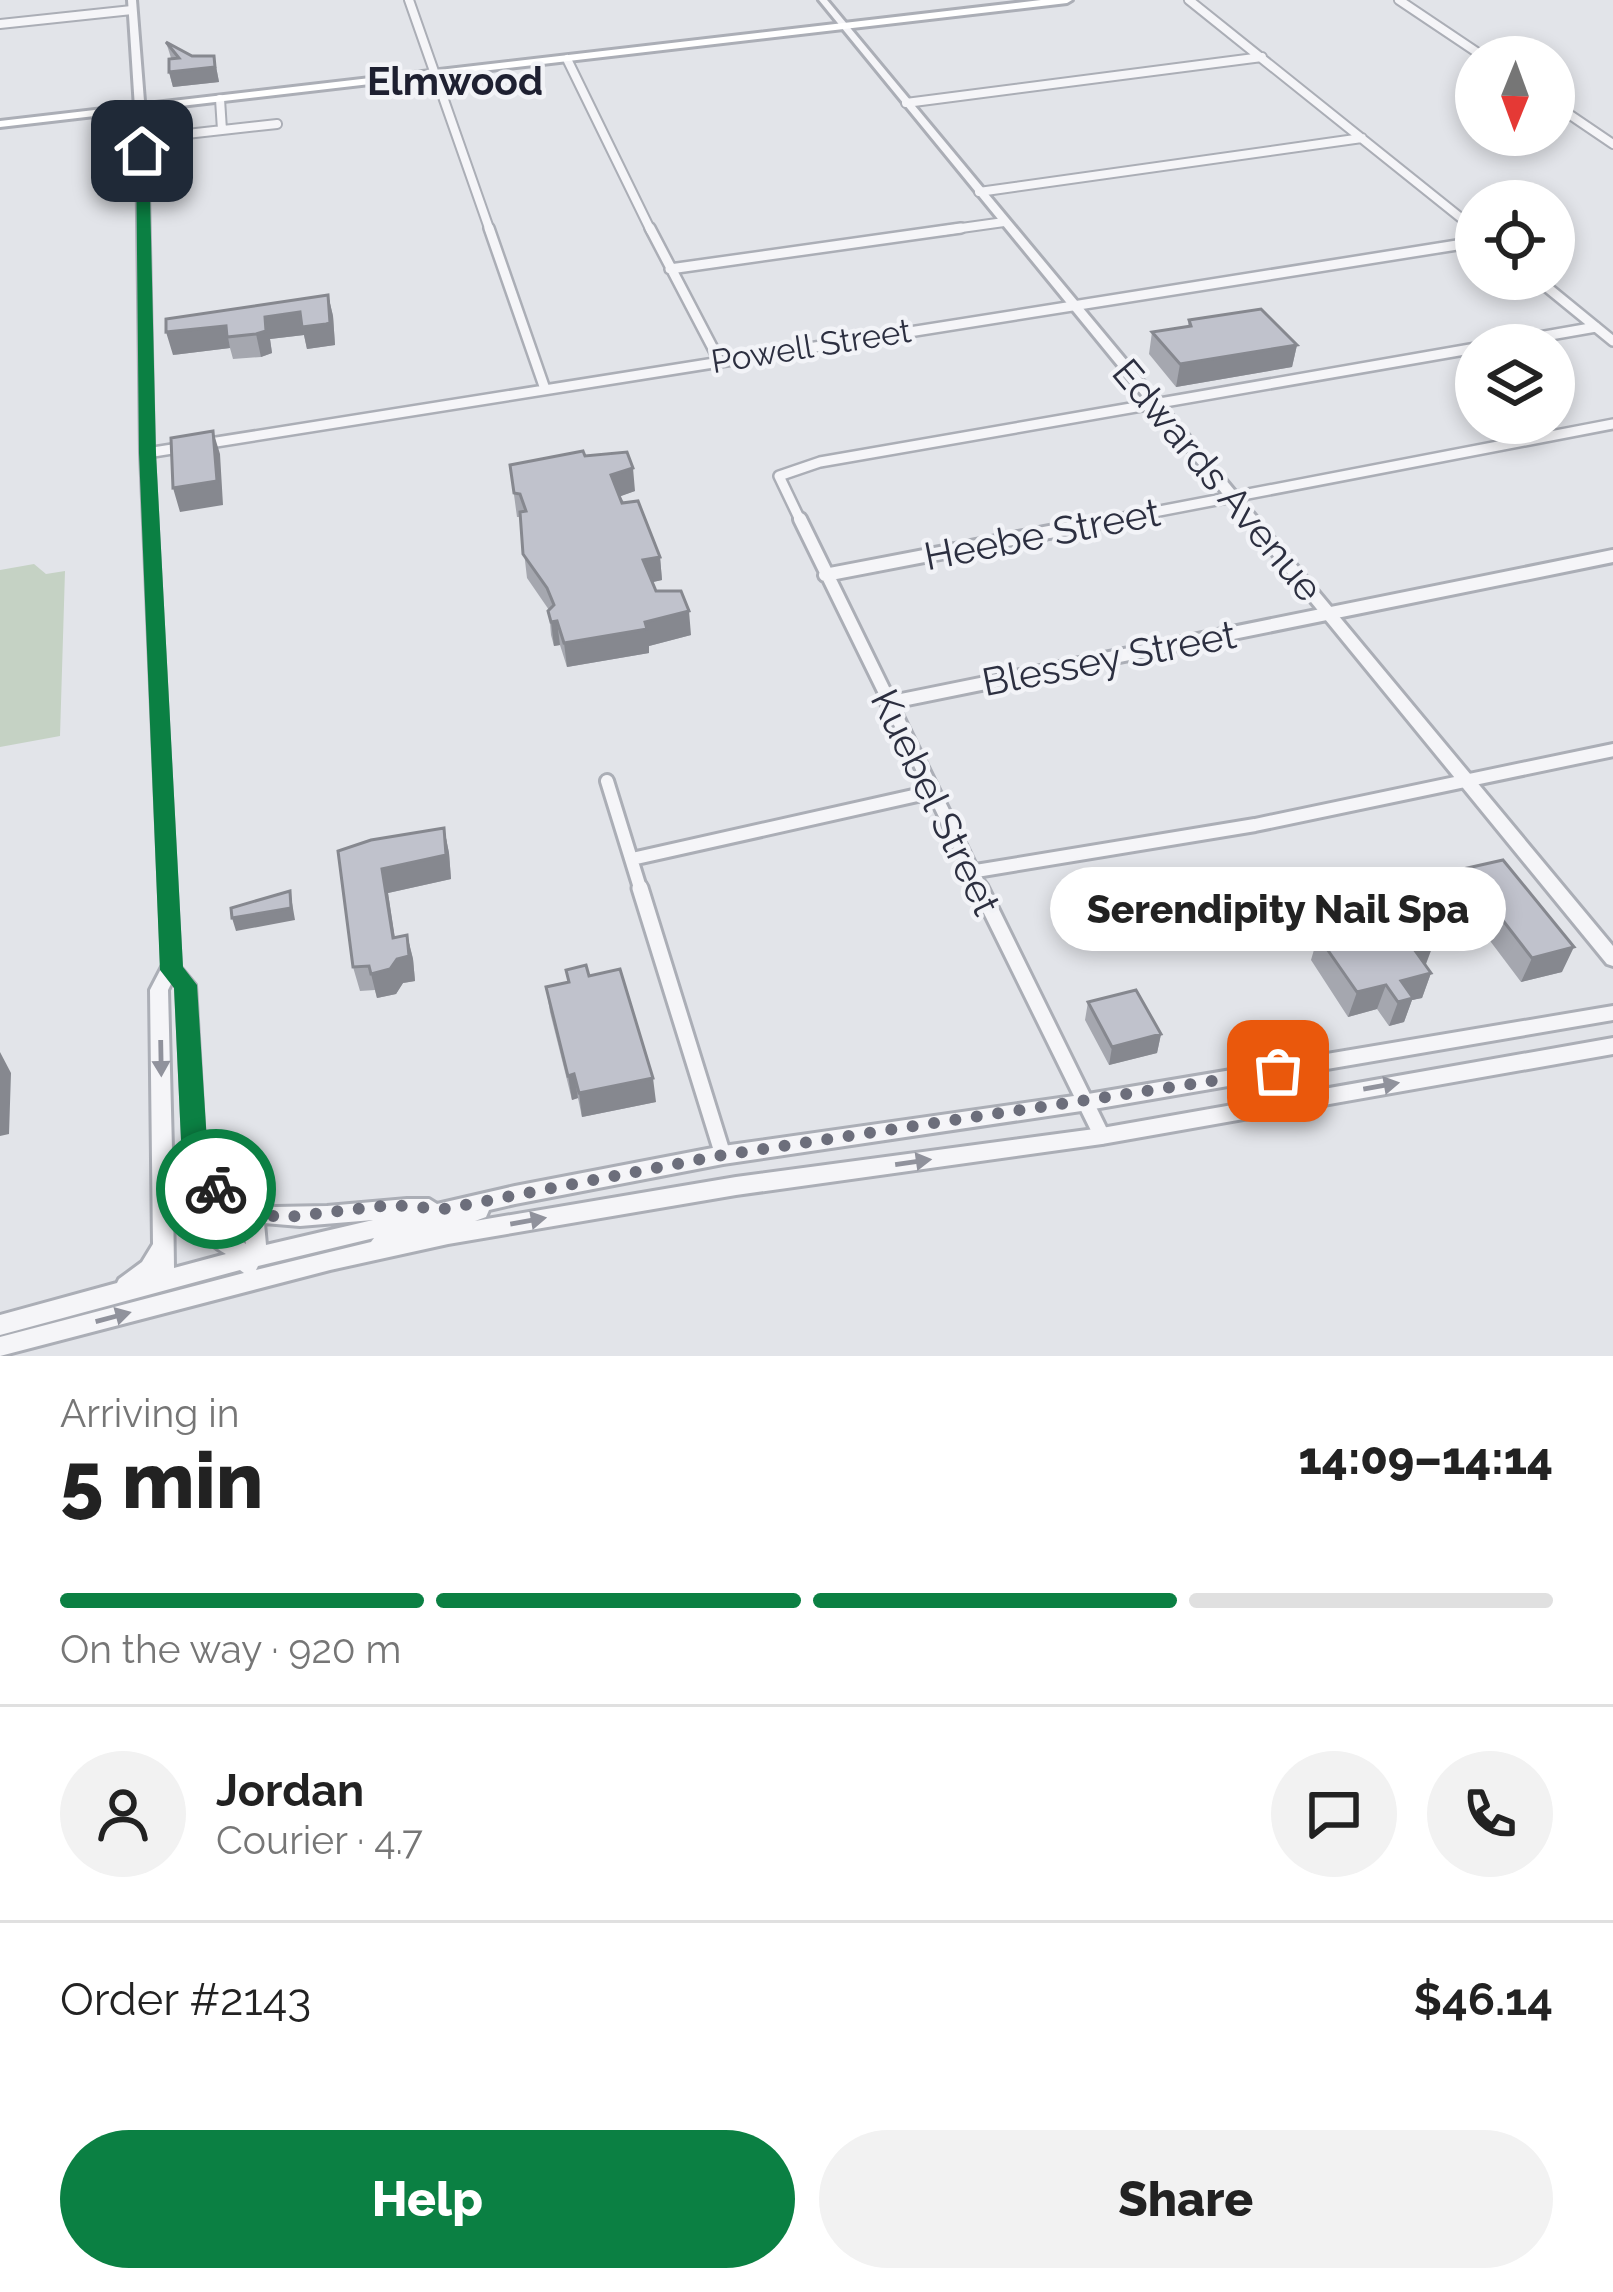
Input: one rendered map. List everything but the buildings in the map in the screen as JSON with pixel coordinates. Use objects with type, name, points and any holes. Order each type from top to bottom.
[{"type":"main road","points":[[0,124],[1067,0]]},
{"type":"street","points":[[409,0],[544,389]]},
{"type":"street","name":"Edwards Avenue","points":[[823,0],[1613,959]]},
{"type":"street","points":[[1190,0],[1455,213]]},
{"type":"street","points":[[1399,0],[1455,38]]},
{"type":"street","points":[[0,24],[132,5],[142,139],[147,453],[172,970],[160,990],[164,1281]]},
{"type":"street","points":[[906,103],[1262,57]]},
{"type":"street","points":[[567,59],[719,360]]},
{"type":"street","points":[[220,99],[222,130]]},
{"type":"street","points":[[1575,118],[1613,144]]},
{"type":"street","points":[[142,139],[277,124]]},
{"type":"street","points":[[979,192],[1362,138]]},
{"type":"street","points":[[670,269],[1004,221]]},
{"type":"street","name":"Powell Street","points":[[147,453],[1455,245]]},
{"type":"street","points":[[1563,300],[1613,340]]},
{"type":"street","points":[[1575,331],[1596,327]]},
{"type":"street","points":[[1155,404],[1455,352]]},
{"type":"street","name":"Kuebel Street","points":[[1102,1136],[886,703],[779,476],[789,470],[1155,404]]},
{"type":"street","name":"Heebe Street","points":[[825,575],[1613,424]]},
{"type":"street","name":"Blessey Street","points":[[886,703],[1613,556]]},
{"type":"street","points":[[970,872],[1467,783],[1613,750]]},
{"type":"street","points":[[608,781],[731,1187]]},
{"type":"street","points":[[632,859],[931,792]]},
{"type":"street","points":[[172,970],[186,985],[195,1162],[234,1205],[280,1218],[390,1205],[444,1209]]},
{"type":"street","points":[[0,1325],[514,1195],[723,1155],[1088,1102],[1613,1013]]},
{"type":"street","points":[[0,1347],[377,1250],[731,1187],[1102,1136],[1613,1046]]},
{"type":"street","points":[[163,1149],[184,1202],[203,1230],[268,1262],[331,1260]]},
{"type":"street","points":[[377,1250],[388,1235],[469,1215],[514,1195]]},
{"type":"street","points":[[231,1286],[252,1258],[257,1241],[251,1211]]},
{"type":"street","points":[[109,1295],[149,1269],[164,1245]]},
{"type":"green space","points":[[34,564],[46,574],[65,571],[60,736],[0,747],[0,570]]},
{"type":"way so far","points":[[216,1189],[234,1205],[280,1218],[390,1205],[444,1209],[723,1155],[1278,1071]]},
{"type":"place","name":"Serendipity Nail Spa","points":[[1278,1071]]},
{"type":"district","name":"Elmwood","points":[[455,81]]},
{"type":"route","points":[[142,151],[147,453],[172,970],[186,985],[195,1162],[216,1189]]}]
